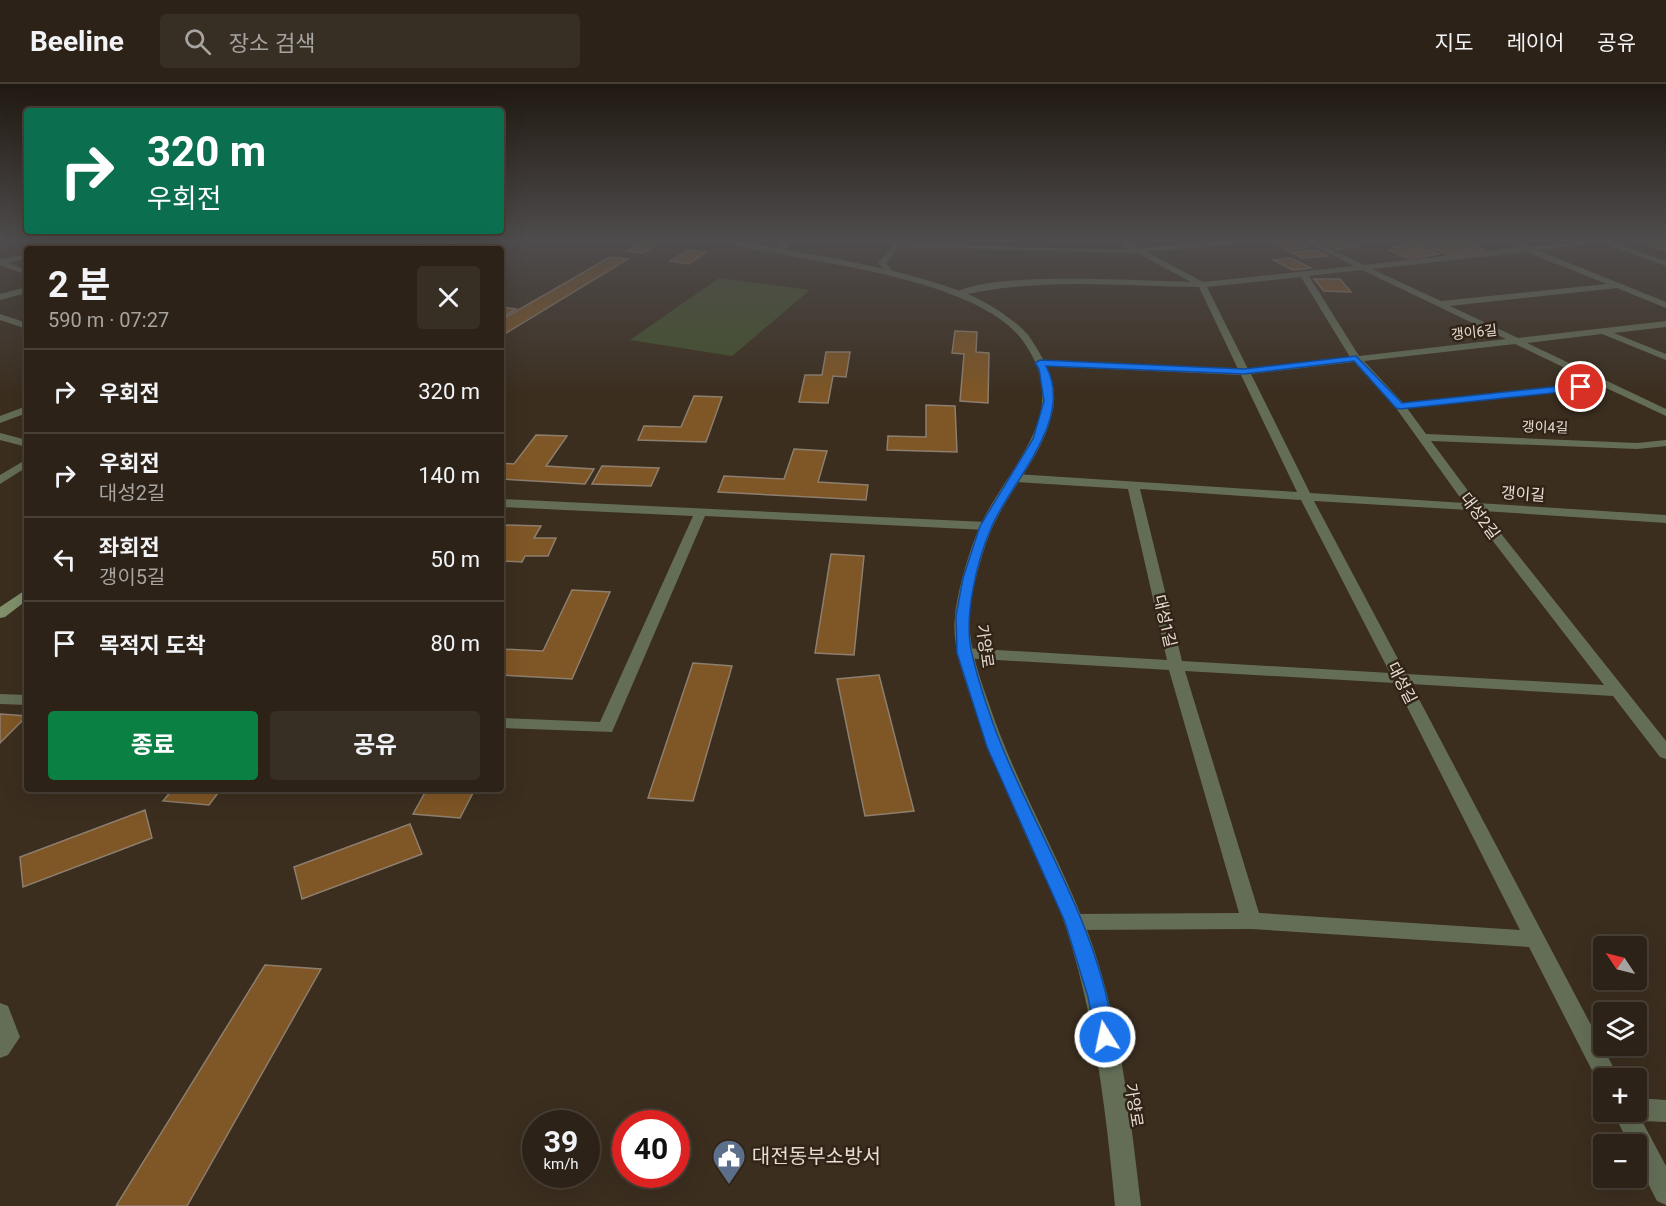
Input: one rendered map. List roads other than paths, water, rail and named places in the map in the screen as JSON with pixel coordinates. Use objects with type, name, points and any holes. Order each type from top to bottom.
[{"type":"main road","points":[[0,614],[24,595]]},
{"type":"street","points":[[0,297],[18,292]]},
{"type":"street","name":"대성길","points":[[1206,292],[1305,495],[1603,1068]]},
{"type":"street","name":"대성2길","points":[[1315,292],[1356,358],[1400,406],[1473,507],[1666,753]]},
{"type":"street","points":[[1416,292],[1666,412]]},
{"type":"street","points":[[1439,304],[1553,292]]},
{"type":"street","points":[[1633,292],[1666,305]]},
{"type":"street","name":"가양로","points":[[959,293],[997,314],[1025,337],[1044,368],[1049,401],[1038,439],[986,526],[970,578],[962,616],[964,653],[995,747],[1074,922],[1097,997],[1119,1119],[1128,1206]]},
{"type":"street","points":[[0,317],[24,325]]},
{"type":"street","name":"갱이6길","points":[[1040,363],[1244,372],[1666,324]]},
{"type":"street","points":[[1604,332],[1666,357]]},
{"type":"street","points":[[1400,406],[1604,384]]},
{"type":"street","points":[[0,420],[24,410]]},
{"type":"street","points":[[0,436],[24,443]]},
{"type":"street","name":"갱이4길","points":[[1423,437],[1637,446],[1666,443]]},
{"type":"street","points":[[0,480],[24,464]]},
{"type":"street","points":[[1015,478],[1305,495]]},
{"type":"street","name":"대성1길","points":[[1133,485],[1176,666],[1251,921]]},
{"type":"street","name":"갱이길","points":[[1305,495],[1666,519]]},
{"type":"street","points":[[504,503],[986,526]]},
{"type":"street","points":[[504,723],[606,728],[701,511]]},
{"type":"street","points":[[964,653],[1616,691]]},
{"type":"street","points":[[0,699],[24,700]]},
{"type":"street","points":[[1074,922],[1251,921],[1534,939]]},
{"type":"street","points":[[0,1013],[9,1037],[0,1048]]},
{"type":"street","points":[[1647,1110],[1666,1111]]},
{"type":"street","points":[[1630,1122],[1666,1192]]},
{"type":"place","name":"대전동부소방서","points":[[729,1185]]}]
